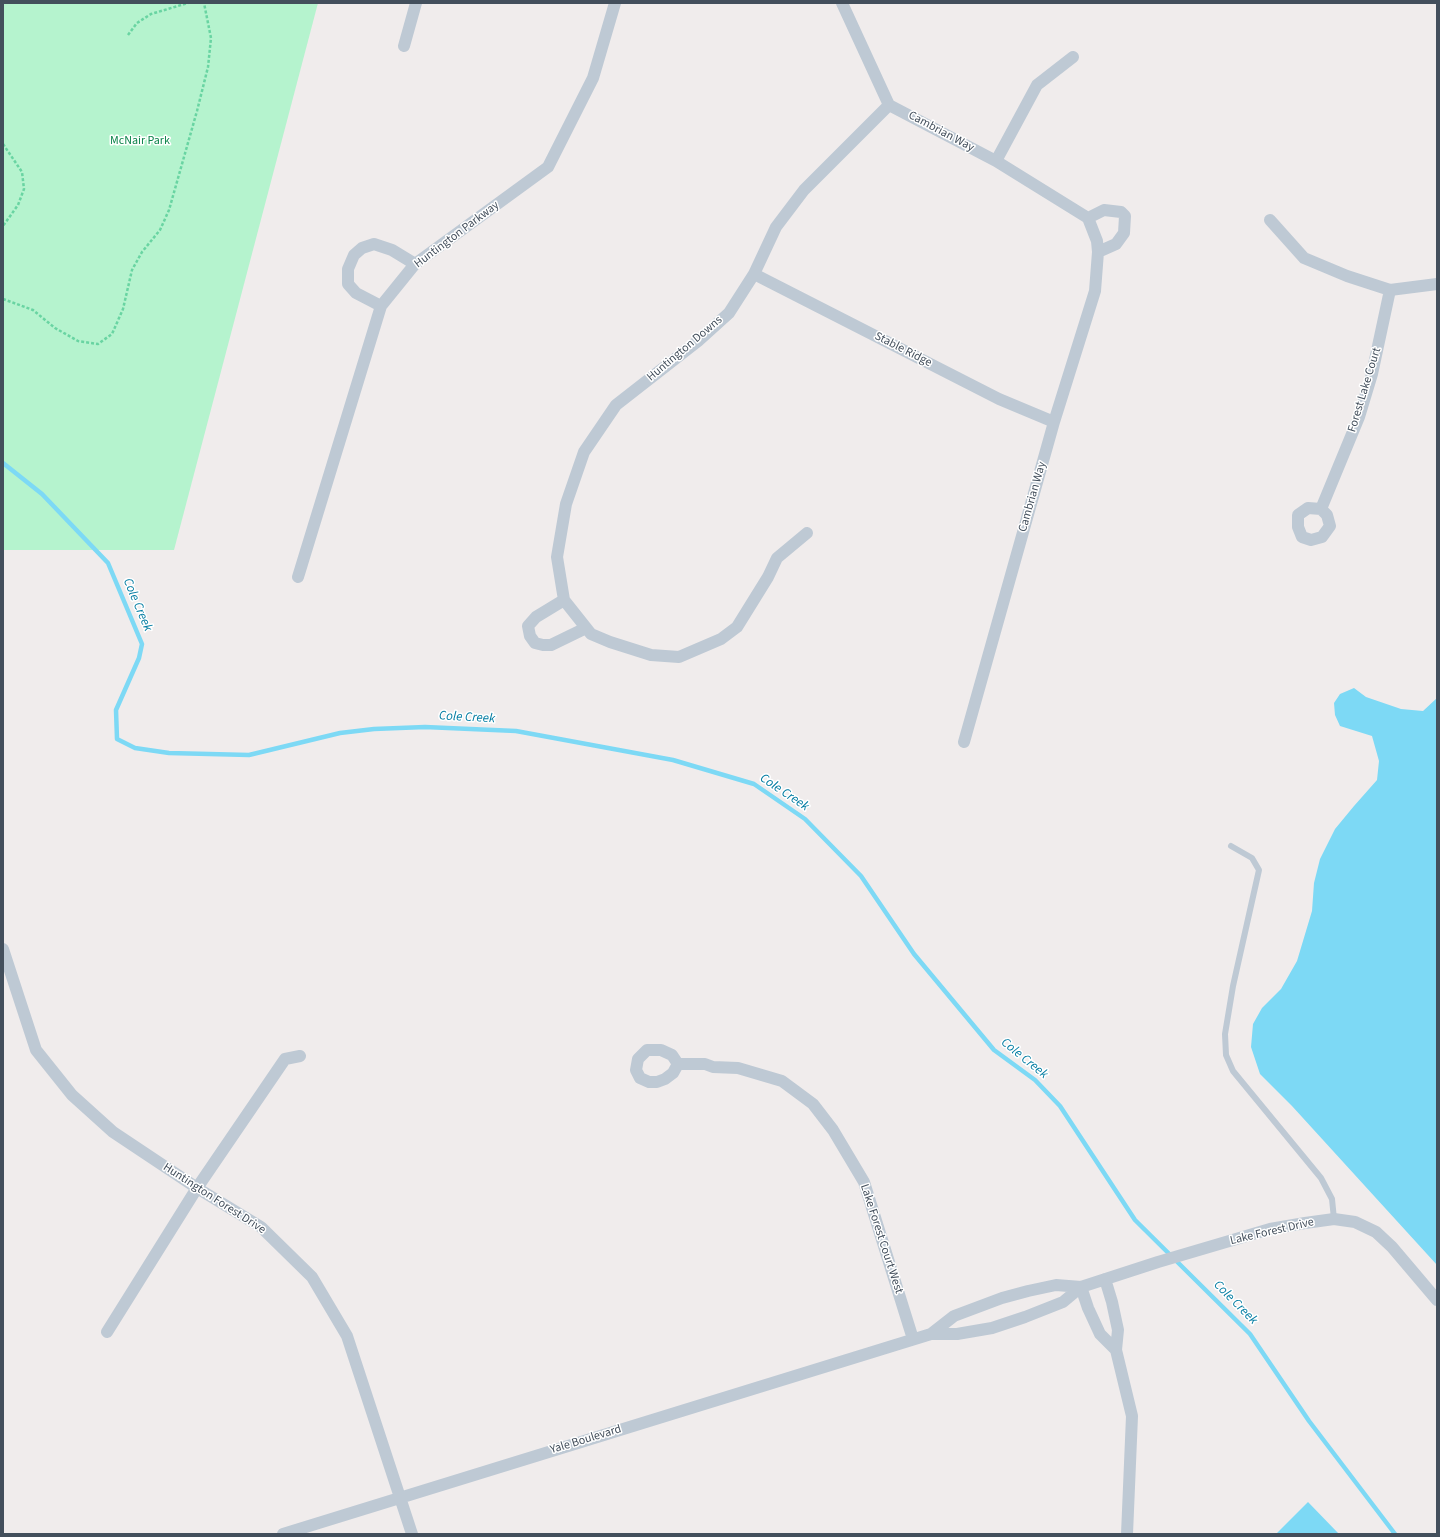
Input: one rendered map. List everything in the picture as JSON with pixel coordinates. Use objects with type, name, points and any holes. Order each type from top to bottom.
[{"type":"street","points":[[404,46],[416,3]]},
{"type":"street","name":"Huntington Parkway","points":[[298,577],[381,306],[415,264],[548,167],[593,78],[615,3]]},
{"type":"street","points":[[842,3],[889,105]]},
{"type":"street","points":[[996,161],[1037,85],[1073,57]]},
{"type":"street","name":"Cambrian Way","points":[[889,105],[996,161],[1088,218],[1097,241],[1098,252],[1095,292],[1054,422],[964,742]]},
{"type":"street","name":"Huntington Downs","points":[[807,533],[777,558],[768,577],[737,627],[721,639],[679,657],[651,655],[591,634],[564,600],[557,557],[566,504],[584,452],[616,406],[698,341],[729,313],[754,274],[776,227],[804,190],[889,105]]},
{"type":"street","points":[[1088,218],[1104,210],[1120,212],[1125,216],[1124,233],[1116,244],[1098,252]]},
{"type":"street","points":[[1270,220],[1304,258],[1347,276],[1390,290],[1437,284]]},
{"type":"street","points":[[381,306],[356,293],[348,284],[348,269],[354,255],[362,248],[374,244],[392,250],[415,264]]},
{"type":"street","name":"Stable Ridge","points":[[754,274],[999,399],[1054,422]]},
{"type":"street","name":"Forest Lake Court","points":[[1321,509],[1359,417],[1372,374],[1390,290]]},
{"type":"street","points":[[564,600],[536,617],[528,626],[530,636],[535,643],[551,645],[586,628]]},
{"type":"street","name":"Huntington Forest Drive","points":[[3,949],[36,1050],[72,1095],[113,1132],[197,1188],[261,1227],[312,1277],[347,1336],[412,1534]]},
{"type":"street","points":[[106,1332],[197,1188],[284,1059],[300,1056]]},
{"type":"street","name":"Lake Forest Court West","points":[[678,1064],[705,1064],[713,1067],[738,1068],[782,1081],[814,1104],[833,1130],[864,1182],[913,1339]]},
{"type":"street","name":"Lake Forest Drive","points":[[889,1348],[931,1334],[957,1334],[992,1328],[1063,1302],[1081,1287],[1158,1262],[1270,1229],[1334,1219],[1355,1222],[1376,1232],[1392,1247],[1437,1300]]},
{"type":"street","points":[[1105,1279],[1118,1330],[1116,1350],[1132,1416],[1126,1534]]},
{"type":"street","name":"Lake Forest Drive","points":[[931,1334],[954,1316],[1002,1298],[1056,1285],[1081,1287]]},
{"type":"street","points":[[1081,1287],[1088,1308],[1100,1334],[1116,1350]]},
{"type":"street","name":"Yale Boulevard","points":[[283,1534],[889,1348]]},
{"type":"lane","points":[[1231,846],[1252,858],[1259,870],[1233,986],[1225,1034],[1226,1055],[1233,1071],[1322,1178],[1332,1199],[1334,1219]]},
{"type":"path","points":[[128,35],[137,22],[151,14],[188,3]]},
{"type":"path","points":[[3,299],[33,310],[55,328],[78,340],[98,344],[112,334],[123,309],[132,270],[142,252],[160,230],[169,210],[208,67],[211,38],[204,3]]},
{"type":"path","points":[[3,144],[22,172],[24,189],[18,205],[3,226]]},
{"type":"green space","name":"McNair Park","points":[[3,3],[318,3],[174,550],[3,550]]},
{"type":"water","points":[[1354,688],[1366,697],[1401,709],[1423,711],[1437,698],[1437,1265],[1292,1106],[1260,1074],[1251,1047],[1253,1024],[1262,1008],[1281,989],[1297,961],[1312,911],[1314,883],[1320,859],[1335,829],[1377,780],[1379,761],[1372,736],[1340,726],[1335,715],[1334,703],[1340,694]]},
{"type":"water","points":[[1308,1502],[1339,1534],[1276,1534]]},
{"type":"waterway","name":"Cole Creek","points":[[3,463],[42,494],[108,563],[142,644],[139,658],[116,710],[117,739],[135,748],[169,753],[249,755],[340,733],[374,729],[425,727],[516,731],[673,760],[754,784],[805,819],[861,876],[914,954],[994,1050],[1035,1080],[1060,1106],[1135,1220],[1250,1334],[1309,1421],[1395,1534]]}]
